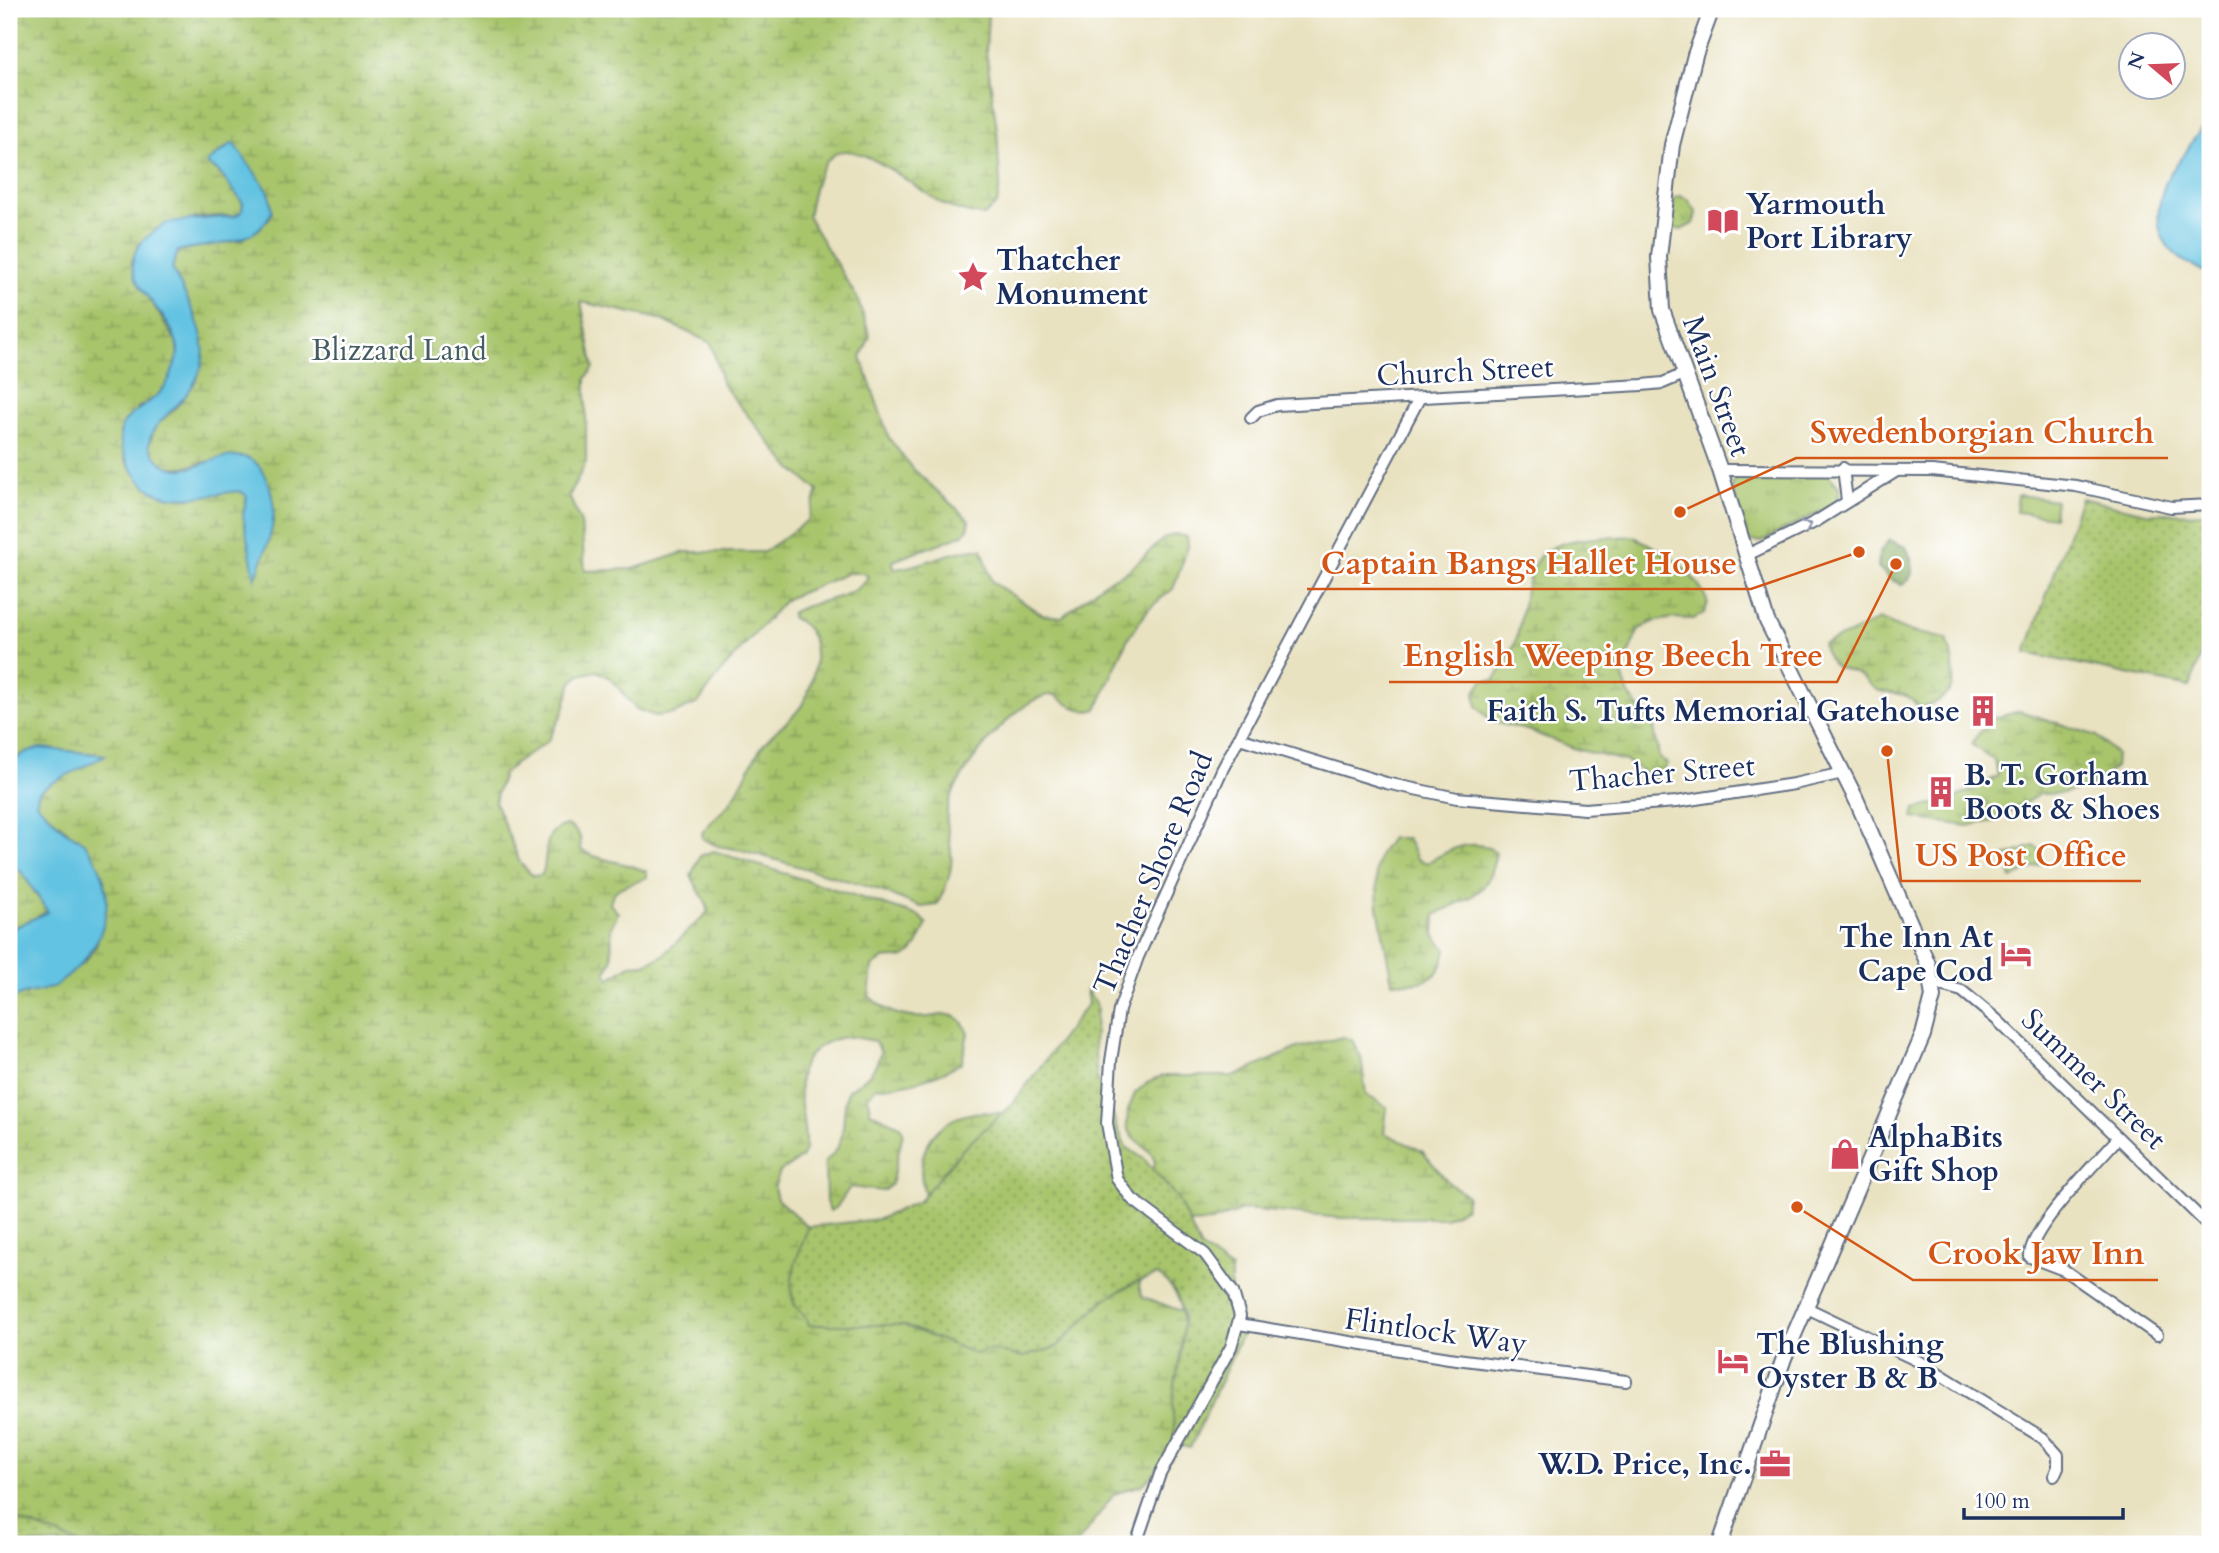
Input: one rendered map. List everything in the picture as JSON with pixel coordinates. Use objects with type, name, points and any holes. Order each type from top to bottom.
[{"type":"main road","name":"Main Street","points":[[1712,9],[1679,111],[1660,233],[1660,300],[1720,470],[1745,556],[1771,631],[1843,773],[1916,933],[1933,983],[1931,1007],[1923,1035],[1778,1372],[1720,1544]]},
{"type":"street","name":"Church Street","points":[[1251,418],[1258,411],[1278,405],[1642,385],[1663,383],[1684,374]]},
{"type":"street","name":"Thacher Shore Road","points":[[1239,1324],[1240,1311],[1233,1292],[1205,1254],[1138,1205],[1121,1186],[1111,1158],[1107,1123],[1114,1031],[1122,1001],[1214,788],[1419,399]]},
{"type":"street","points":[[1843,468],[1847,501]]},
{"type":"street","points":[[1720,470],[1903,470],[2077,486],[2171,507],[2210,505]]},
{"type":"street","points":[[1745,556],[1815,522],[1884,477],[1903,470]]},
{"type":"street","name":"Thacher Street","points":[[1239,738],[1386,783],[1457,798],[1585,809],[1676,802],[1843,773]]},
{"type":"street","name":"Summer Street","points":[[1933,983],[1948,985],[1969,996],[2210,1227]]},
{"type":"street","points":[[2119,1138],[2071,1190],[2034,1239],[2030,1257],[2064,1270],[2157,1335]]},
{"type":"street","points":[[1805,1307],[1922,1363],[2043,1437],[2058,1455],[2059,1466],[2054,1476]]},
{"type":"street","points":[[1136,1544],[1160,1474],[1213,1382],[1239,1324]]},
{"type":"street","name":"Flintlock Way","points":[[1239,1324],[1436,1356],[1626,1381]]},
{"type":"green space","name":"Blizzard Land","points":[[9,9],[993,9],[988,14],[986,51],[997,129],[1000,185],[997,204],[984,216],[953,208],[874,160],[845,151],[835,154],[823,166],[811,200],[808,217],[857,298],[870,336],[861,357],[889,438],[911,467],[969,520],[968,529],[962,535],[893,561],[894,569],[960,551],[982,549],[992,582],[1043,615],[1062,617],[1105,582],[1128,571],[1163,539],[1175,534],[1187,537],[1188,547],[1173,589],[1149,608],[1127,640],[1097,709],[1080,710],[1055,695],[1041,697],[1008,720],[976,756],[953,792],[948,806],[951,865],[948,881],[937,905],[921,907],[876,889],[742,850],[718,846],[703,839],[702,833],[734,797],[764,743],[796,713],[808,693],[814,668],[814,644],[810,633],[803,624],[792,618],[791,613],[852,591],[868,577],[863,573],[848,573],[786,599],[725,667],[698,703],[673,714],[655,716],[636,709],[610,678],[597,671],[580,675],[572,682],[563,712],[548,741],[503,774],[495,802],[520,863],[533,876],[542,875],[552,833],[567,825],[579,834],[580,849],[596,857],[647,872],[647,877],[624,886],[612,897],[610,904],[618,913],[611,927],[612,960],[606,972],[609,979],[630,965],[645,964],[662,956],[707,913],[707,905],[691,876],[700,856],[714,851],[919,916],[927,924],[921,938],[908,955],[885,959],[872,967],[869,996],[881,1006],[902,1015],[947,1015],[960,1020],[968,1033],[962,1062],[920,1080],[876,1087],[868,1097],[870,1112],[900,1126],[903,1132],[891,1185],[883,1191],[850,1187],[836,1208],[830,1211],[826,1202],[825,1161],[838,1147],[841,1138],[848,1090],[869,1075],[881,1052],[874,1041],[853,1037],[835,1039],[822,1045],[810,1055],[803,1066],[800,1079],[805,1150],[801,1158],[780,1172],[774,1187],[777,1199],[807,1226],[850,1236],[928,1202],[921,1172],[923,1158],[927,1145],[945,1124],[974,1113],[1029,1116],[1142,1274],[1139,1287],[1143,1297],[1181,1311],[1198,1325],[1172,1458],[1142,1485],[1114,1494],[1077,1544],[612,1544],[605,1537],[591,1537],[574,1544],[9,1544],[9,1002],[17,994],[56,985],[87,959],[97,944],[103,880],[98,867],[91,853],[36,803],[38,793],[42,789],[104,755],[40,748],[9,765]],"holes":[[[228,146],[252,168],[269,219],[243,239],[178,251],[172,268],[196,320],[181,402],[155,427],[149,445],[157,460],[168,466],[181,467],[226,458],[241,458],[255,463],[274,519],[255,578],[246,510],[247,496],[240,491],[201,494],[130,467],[124,457],[137,408],[160,396],[169,384],[178,354],[176,341],[144,290],[138,245],[160,230],[184,221],[210,216],[236,216],[242,211],[243,203],[219,172],[206,163]],[[581,302],[660,319],[711,343],[723,385],[788,465],[818,491],[808,520],[764,552],[685,552],[633,569],[585,571],[581,523],[569,496],[586,462],[586,378],[594,368]]]},
{"type":"green space","points":[[1679,196],[1688,199],[1696,212],[1694,223],[1681,230],[1671,227],[1674,199]]},
{"type":"green space","points":[[1827,473],[1840,488],[1837,503],[1761,542],[1749,541],[1732,487],[1736,476]]},
{"type":"green space","points":[[2018,495],[2056,500],[2054,517],[2016,512]]},
{"type":"green space","points":[[2081,498],[2146,513],[2210,514],[2210,629],[2190,687],[2026,653]]},
{"type":"green space","points":[[1632,536],[1676,562],[1695,581],[1708,603],[1704,614],[1693,619],[1673,618],[1653,622],[1639,629],[1621,671],[1629,695],[1654,727],[1659,757],[1667,764],[1656,779],[1626,761],[1579,750],[1527,730],[1493,722],[1477,707],[1475,692],[1483,680],[1494,680],[1510,654],[1517,637],[1529,578],[1539,557],[1565,543]]},
{"type":"green space","points":[[1889,540],[1906,547],[1911,558],[1912,573],[1902,585],[1890,579],[1878,567],[1879,554]]},
{"type":"green space","points":[[1879,619],[1904,630],[1947,639],[1954,674],[1953,683],[1943,698],[1920,708],[1908,697],[1877,690],[1860,676],[1837,668],[1830,661],[1822,644],[1855,632]]},
{"type":"green space","points":[[2020,711],[2097,736],[2116,754],[2115,768],[2092,785],[2065,793],[2040,794],[1994,821],[1967,826],[1913,818],[1915,809],[1952,800],[1998,776],[1995,761],[1971,744],[1990,719]]},
{"type":"green space","points":[[1391,838],[1407,838],[1417,859],[1427,863],[1461,846],[1478,845],[1496,852],[1493,867],[1483,887],[1435,915],[1434,935],[1446,949],[1440,969],[1421,982],[1392,982],[1378,907],[1376,868],[1380,854]]},
{"type":"green space","points":[[2033,846],[2038,848],[2044,862],[2012,879],[2006,856]]},
{"type":"green space","points":[[9,867],[21,871],[48,912],[9,930]]},
{"type":"green space","points":[[1086,989],[1097,1007],[1094,1042],[1097,1077],[1125,1146],[1144,1159],[1178,1199],[1200,1247],[1231,1270],[1231,1317],[1242,1334],[1190,1448],[1175,1444],[1173,1416],[1183,1316],[1179,1300],[1171,1286],[1157,1275],[1136,1282],[1105,1299],[1057,1347],[1023,1357],[991,1350],[976,1354],[903,1325],[809,1325],[794,1303],[791,1284],[808,1227],[879,1219],[919,1201],[962,1150],[1014,1102],[1088,1003]]},
{"type":"green space","points":[[1343,1037],[1352,1040],[1361,1057],[1366,1095],[1387,1107],[1384,1133],[1422,1151],[1449,1183],[1467,1195],[1465,1208],[1445,1218],[1341,1218],[1245,1209],[1211,1222],[1180,1223],[1153,1174],[1155,1162],[1151,1153],[1132,1136],[1127,1126],[1128,1110],[1135,1093],[1162,1076],[1236,1076],[1297,1048]]},
{"type":"green space","points":[[9,1517],[81,1544],[9,1544]]},
{"type":"water","points":[[2210,122],[2210,274],[2194,267],[2170,249],[2159,225],[2159,211],[2170,174],[2198,133]]},
{"type":"water","points":[[233,143],[269,192],[272,211],[265,223],[244,238],[178,251],[172,268],[198,325],[203,341],[203,358],[199,374],[189,392],[157,426],[151,434],[149,445],[161,462],[176,469],[188,469],[235,456],[252,460],[259,466],[269,484],[274,514],[270,536],[255,579],[243,515],[247,496],[240,491],[179,498],[153,491],[141,482],[131,468],[122,448],[120,433],[124,422],[165,387],[178,354],[174,336],[166,321],[137,280],[133,266],[135,252],[147,237],[169,222],[236,216],[242,211],[243,203],[219,172],[206,163]]},
{"type":"water","points":[[40,748],[105,755],[43,788],[38,793],[36,803],[63,829],[85,844],[97,863],[107,901],[98,938],[75,970],[52,987],[20,995],[9,1002],[9,930],[48,912],[21,871],[9,867],[9,765],[22,754]]},
{"type":"place","name":"Yarmouth Port Library","points":[[1723,221]]},
{"type":"place","name":"Thatcher Monument","points":[[973,277]]},
{"type":"place","name":"Swedenborgian Church","points":[[1680,512]]},
{"type":"place","name":"Captain Bangs Hallet House","points":[[1859,552]]},
{"type":"place","name":"English Weeping Beech Tree","points":[[1896,564]]},
{"type":"place","name":"Faith S. Tufts Memorial Gatehouse","points":[[1983,711]]},
{"type":"place","name":"US Post Office","points":[[1887,751]]},
{"type":"place","name":"B. T. Gorham Boots & Shoes","points":[[1941,792]]},
{"type":"place","name":"The Inn At Cape Cod","points":[[2016,954]]},
{"type":"place","name":"AlphaBits Gift Shop","points":[[1845,1154]]},
{"type":"place","name":"Crook Jaw Inn","points":[[1797,1207]]},
{"type":"place","name":"The Blushing Oyster B & B","points":[[1733,1361]]},
{"type":"place","name":"W.D. Price, Inc.","points":[[1775,1464]]}]
